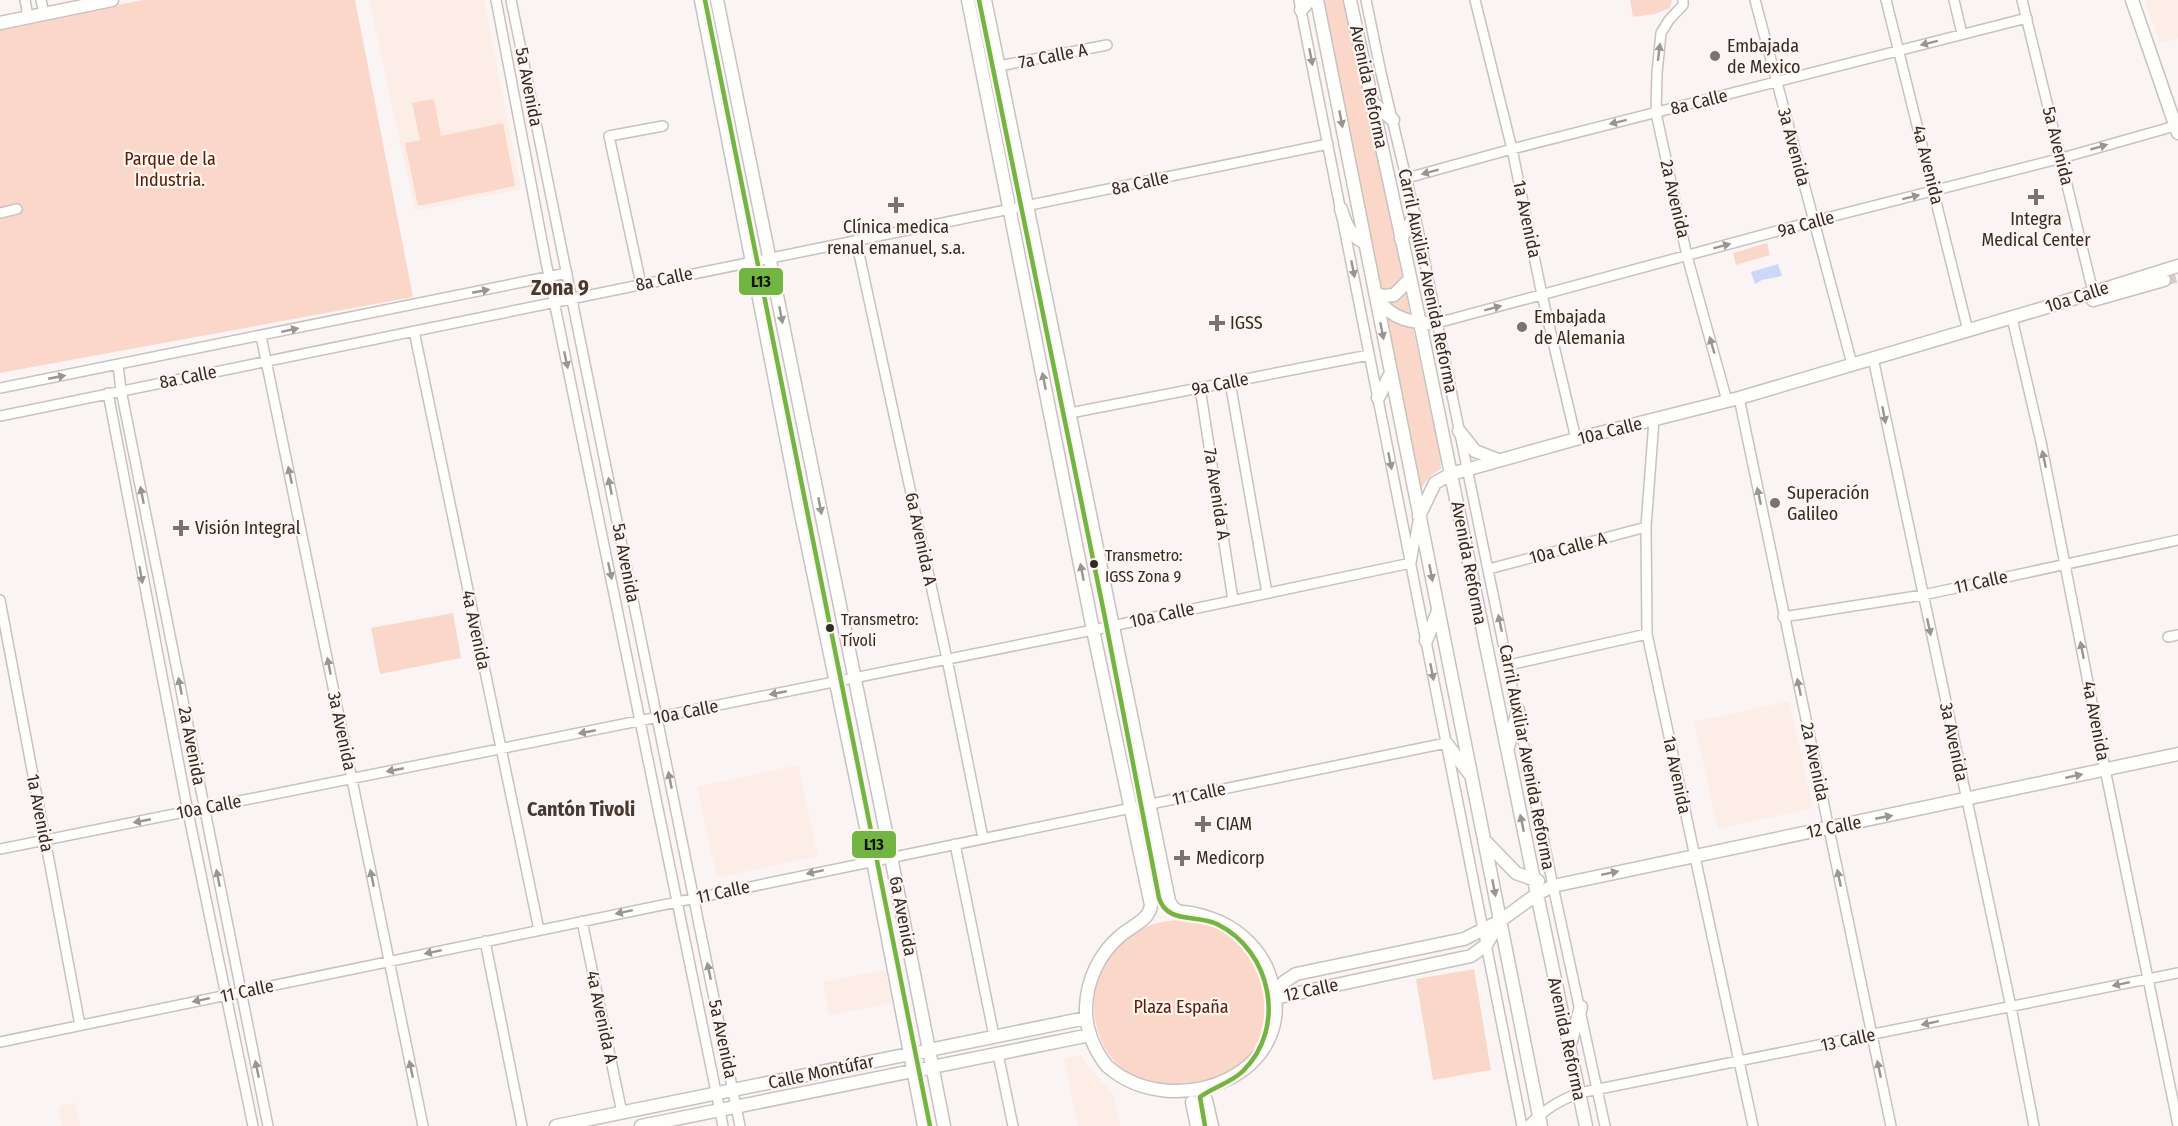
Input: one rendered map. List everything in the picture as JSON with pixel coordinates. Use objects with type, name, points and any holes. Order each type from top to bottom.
[{"type":"main road","points":[[0,23],[111,0]]},
{"type":"main road","name":"6a Avenida","points":[[701,0],[924,1126]]},
{"type":"main road","name":"6a Avenida","points":[[717,0],[944,1126]]},
{"type":"main road","points":[[968,0],[1093,630],[1151,905],[1148,915],[1119,936],[1101,956],[1089,981],[1086,1018],[1090,1035],[1100,1056],[1115,1076],[1135,1090],[1158,1099],[1192,1102],[1206,1100],[1230,1089],[1249,1074],[1264,1054],[1273,1031],[1275,998],[1268,971],[1261,957],[1244,937],[1221,922],[1178,911],[1169,901],[985,0]]},
{"type":"main road","name":"Avenida Reforma","points":[[1317,0],[1540,1121]]},
{"type":"main road","name":"Avenida Reforma","points":[[1350,0],[1420,323],[1586,1126]]},
{"type":"main road","points":[[2132,0],[2177,130]]},
{"type":"main road","points":[[1372,102],[1393,120]]},
{"type":"main road","points":[[1341,209],[1347,228],[1354,237],[1365,243]]},
{"type":"main road","points":[[1401,239],[1415,215]]},
{"type":"main road","name":"10a Calle","points":[[1419,516],[1435,483],[1451,474],[1576,439],[1733,400],[2012,318],[2178,266]]},
{"type":"main road","points":[[1375,293],[1382,296],[1394,295],[1410,279]]},
{"type":"main road","points":[[2047,307],[2075,305],[2164,280]]},
{"type":"main road","points":[[1375,293],[1391,314],[1407,321],[1437,323]]},
{"type":"main road","points":[[1378,398],[1391,373]]},
{"type":"main road","points":[[1459,432],[1475,451],[1500,460]]},
{"type":"main road","points":[[1426,641],[1438,610]]},
{"type":"main road","points":[[1507,751],[1518,710]]},
{"type":"main road","points":[[1446,743],[1472,776]]},
{"type":"main road","name":"12 Calle","points":[[1275,998],[1284,982],[1296,974],[1464,939],[1500,921],[1537,894],[1553,886],[2178,754]]},
{"type":"main road","points":[[1484,840],[1510,868],[1525,878],[1553,886]]},
{"type":"main road","name":"12 Calle","points":[[1275,998],[1472,956],[1486,945],[1500,921]]},
{"type":"main road","points":[[1486,945],[1496,945],[1507,956]]},
{"type":"main road","points":[[1569,1046],[1581,1007]]},
{"type":"main road","name":"Calle Montúfar","points":[[556,1126],[1086,1018]]},
{"type":"main road","name":"Calle Montúfar","points":[[641,1126],[1090,1035]]},
{"type":"main road","points":[[1206,1100],[1212,1126]]},
{"type":"main road","points":[[1192,1102],[1197,1126]]},
{"type":"street","points":[[25,0],[28,17]]},
{"type":"street","points":[[41,0],[44,14]]},
{"type":"street","name":"5a Avenida","points":[[496,0],[549,278],[723,1126]]},
{"type":"street","name":"5a Avenida","points":[[511,0],[740,1126]]},
{"type":"street","name":"Carril Auxiliar Avenida Reforma","points":[[1366,0],[1415,215],[1553,886],[1605,1126]]},
{"type":"street","name":"1a Avenida","points":[[1475,0],[1512,149],[1542,295],[1576,439]]},
{"type":"street","name":"2a Avenida","points":[[1683,0],[1683,4],[1661,33],[1656,113],[1688,256],[1733,400],[1784,617],[1891,1126]]},
{"type":"street","name":"3a Avenida","points":[[1755,0],[1852,364]]},
{"type":"street","name":"4a Avenida","points":[[1886,0],[1968,331]]},
{"type":"street","points":[[1954,0],[1962,34]]},
{"type":"street","name":"5a Avenida","points":[[2022,0],[2093,292]]},
{"type":"street","points":[[1304,3],[1328,144],[1522,1126]]},
{"type":"street","name":"8a Calle","points":[[1407,178],[1512,149],[2026,18]]},
{"type":"street","name":"7a Calle A","points":[[999,66],[1107,45]]},
{"type":"street","points":[[641,284],[609,136],[663,126]]},
{"type":"street","name":"9a Calle","points":[[1437,323],[1814,221],[2177,130]]},
{"type":"street","name":"8a Calle","points":[[0,416],[1328,144]]},
{"type":"street","points":[[0,213],[17,209]]},
{"type":"street","name":"6a Avenida A","points":[[856,240],[947,659],[983,838]]},
{"type":"street","name":"8a Calle","points":[[0,388],[567,273]]},
{"type":"street","name":"4a Avenida","points":[[2012,318],[2041,442],[2178,1125]]},
{"type":"street","name":"4a Avenida","points":[[414,331],[539,930]]},
{"type":"street","name":"3a Avenida","points":[[261,336],[423,1126]]},
{"type":"street","name":"9a Calle","points":[[1070,413],[1370,355]]},
{"type":"street","name":"3a Avenida","points":[[1873,358],[2011,1007],[2034,1126]]},
{"type":"street","name":"2a Avenida","points":[[118,365],[121,390],[268,1126]]},
{"type":"street","name":"7a Avenida A","points":[[1230,382],[1267,593]]},
{"type":"street","name":"7a Avenida A","points":[[1200,388],[1233,600]]},
{"type":"street","name":"2a Avenida","points":[[108,393],[188,812],[253,1126]]},
{"type":"street","name":"1a Avenida","points":[[1654,420],[1646,527],[1647,634],[1753,1126]]},
{"type":"street","name":"10a Calle","points":[[0,849],[1093,630],[1411,563],[1419,516]]},
{"type":"street","points":[[601,529],[618,526]]},
{"type":"street","name":"10a Calle A","points":[[1489,569],[1646,527]]},
{"type":"street","name":"11 Calle","points":[[1784,617],[1923,595],[2178,540]]},
{"type":"street","name":"1a Avenida","points":[[0,600],[80,1025]]},
{"type":"street","points":[[1509,665],[1647,634]]},
{"type":"street","name":"11 Calle","points":[[0,1042],[1446,743]]},
{"type":"street","points":[[955,844],[994,1036]]},
{"type":"street","name":"4a Avenida A","points":[[582,921],[622,1113]]},
{"type":"street","points":[[484,941],[522,1126]]},
{"type":"street","name":"13 Calle","points":[[1528,1126],[1540,1121],[1560,1100],[1579,1093],[2178,973]]},
{"type":"street","points":[[998,1054],[1012,1126]]},
{"type":"shaded area","points":[[369,0],[484,0],[521,189],[415,211]]},
{"type":"shaded area","points":[[2145,0],[2178,0],[2178,38],[2160,44]]},
{"type":"shaded area","points":[[1789,701],[1813,808],[1718,829],[1694,722]]},
{"type":"shaded area","points":[[798,765],[818,856],[717,878],[697,787]]},
{"type":"shaded area","points":[[885,970],[893,1003],[829,1015],[823,982]]},
{"type":"shaded area","points":[[1081,1055],[1085,1063],[1114,1095],[1120,1126],[1078,1126],[1064,1059]]},
{"type":"shaded area","points":[[75,1103],[80,1126],[62,1126],[59,1106]]},
{"type":"green space","name":"Parque de la Industria.","points":[[143,0],[355,0],[413,297],[0,373],[0,28]]},
{"type":"green space","points":[[1311,0],[1344,0],[1440,455],[1441,469],[1424,484],[1413,518]]},
{"type":"green space","points":[[1630,0],[1672,0],[1670,8],[1655,14],[1633,17]]},
{"type":"green space","points":[[434,99],[441,136],[503,123],[515,186],[418,206],[405,143],[420,140],[412,103]]},
{"type":"green space","points":[[1767,243],[1770,255],[1736,265],[1733,253]]},
{"type":"green space","points":[[453,613],[461,658],[380,674],[371,628]]},
{"type":"green space","name":"Plaza España","points":[[1180,920],[1213,927],[1241,945],[1259,973],[1266,1006],[1259,1039],[1241,1067],[1213,1085],[1180,1092],[1147,1085],[1119,1067],[1101,1039],[1094,1006],[1101,973],[1119,945],[1147,927]]},
{"type":"green space","points":[[1474,969],[1491,1070],[1433,1080],[1416,979]]},
{"type":"water","points":[[1778,264],[1782,276],[1762,280],[1755,284],[1751,272]]},
{"type":"tunnel","points":[[2164,280],[2178,276]]},
{"type":"transit line","name":"L13","points":[[705,0],[930,1126]]},
{"type":"transit line","name":"L13","points":[[979,0],[1104,613],[1159,898],[1168,912],[1209,921],[1236,936],[1250,952],[1261,971],[1267,992],[1269,1013],[1265,1034],[1257,1053],[1238,1075],[1200,1097],[1205,1126]]},
{"type":"place","name":"Embajada de Mexico","points":[[1715,56]]},
{"type":"place","name":"Integra Medical Center","points":[[2036,197]]},
{"type":"place","name":"Clínica medica renal emanuel, s.a.","points":[[896,205]]},
{"type":"place","name":"IGSS","points":[[1217,323]]},
{"type":"place","name":"Embajada de Alemania","points":[[1522,327]]},
{"type":"place","name":"Superación Galileo","points":[[1775,503]]},
{"type":"place","name":"Visión Integral","points":[[181,528]]},
{"type":"place","name":"Transmetro: IGSS Zona 9","points":[[1094,564]]},
{"type":"place","name":"Transmetro: Tívoli","points":[[830,628]]},
{"type":"place","name":"CIAM","points":[[1203,824]]},
{"type":"place","name":"Medicorp","points":[[1182,858]]},
{"type":"district","name":"Zona 9","points":[[560,288]]},
{"type":"district","name":"Cantón Tivoli","points":[[581,809]]}]
